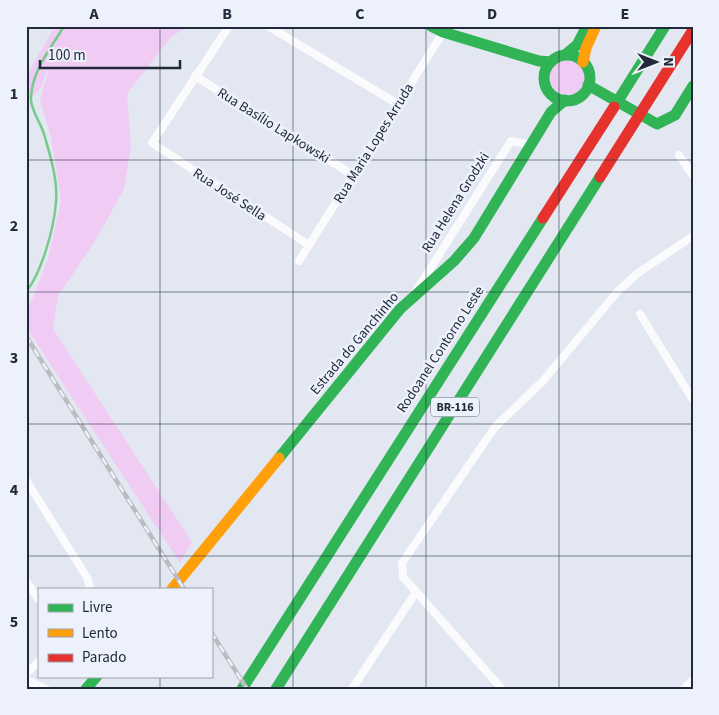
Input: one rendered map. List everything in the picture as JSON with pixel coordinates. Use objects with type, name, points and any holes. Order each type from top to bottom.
[{"type":"main road","points":[[431,26],[445,29],[545,64],[565,55],[577,45],[587,26]]},
{"type":"main road","points":[[583,62],[586,48],[596,26]]},
{"type":"main road","name":"Rodoanel Contorno Leste","points":[[242,689],[665,26]]},
{"type":"main road","name":"BR-116","points":[[276,689],[693,30]]},
{"type":"main road","points":[[545,64],[545,82],[552,94],[565,100],[578,98],[588,85],[589,74],[583,62],[578,58],[565,55]]},
{"type":"main road","points":[[588,85],[657,124],[669,121],[674,116],[693,86]]},
{"type":"main road","name":"Estrada do Ganchinho","points":[[551,112],[552,94]]},
{"type":"main road","name":"Estrada do Ganchinho","points":[[173,588],[413,296],[454,261],[474,238],[551,112],[565,100]]},
{"type":"main road","points":[[86,689],[95,678]]},
{"type":"street","points":[[195,76],[229,26]]},
{"type":"street","points":[[268,26],[398,104]]},
{"type":"street","name":"Rua Maria Lopes Arruda","points":[[299,261],[445,29]]},
{"type":"street","name":"Rua José Sella","points":[[195,76],[152,143],[309,245]]},
{"type":"street","name":"Rua Basílio Lapkowski","points":[[195,76],[353,175]]},
{"type":"street","name":"Rua Helena Grodzki","points":[[413,296],[511,141],[531,146]]},
{"type":"street","points":[[679,155],[693,176]]},
{"type":"street","points":[[502,689],[403,577],[402,563],[494,427],[542,382],[618,291],[638,273],[693,236]]},
{"type":"street","points":[[640,314],[693,400]]},
{"type":"street","points":[[26,480],[88,579],[90,588]]},
{"type":"street","points":[[26,581],[38,599]]},
{"type":"street","points":[[352,689],[416,592]]},
{"type":"street","points":[[26,674],[38,662]]},
{"type":"street","points":[[684,689],[693,680]]},
{"type":"street","points":[[29,684],[46,689]]},
{"type":"shaded area","points":[[55,26],[188,26],[171,37],[127,94],[131,148],[124,189],[95,241],[58,296],[53,329],[192,542],[180,563],[26,327],[26,308],[33,298],[48,259],[61,200],[51,138],[40,100],[51,61],[40,89],[26,102],[26,77]]},
{"type":"shaded area","points":[[567,59],[574,60],[580,64],[584,70],[584,84],[580,90],[574,94],[567,95],[560,94],[554,90],[550,84],[549,77],[550,70],[554,64],[560,60]]},
{"type":"waterway","points":[[26,292],[37,273],[46,249],[53,224],[56,194],[55,176],[49,150],[31,102],[32,88],[38,69],[64,26]]},
{"type":"railway","points":[[26,336],[183,588]]},
{"type":"railway","points":[[212,634],[247,689]]},
{"type":"traffic: fast","points":[[431,26],[443,32],[539,61],[551,62]]},
{"type":"traffic: fast","points":[[565,55],[577,45],[587,26]]},
{"type":"traffic: fast","points":[[614,107],[665,26]]},
{"type":"traffic: fast","points":[[567,55],[580,59],[586,65],[590,78],[586,91],[580,97],[567,101],[554,97],[548,91],[544,78],[548,65],[554,59],[567,55]]},
{"type":"traffic: fast","points":[[588,85],[657,124],[675,115],[693,86]]},
{"type":"traffic: fast","points":[[279,458],[400,309],[454,261],[474,238],[551,112],[565,100]]},
{"type":"traffic: fast","points":[[276,689],[600,177]]},
{"type":"traffic: fast","points":[[242,689],[543,218]]},
{"type":"traffic: fast","points":[[86,689],[95,678]]},
{"type":"traffic: slow","points":[[583,62],[586,48],[596,26]]},
{"type":"traffic: slow","points":[[173,588],[279,458]]},
{"type":"traffic: jam","points":[[600,177],[693,30]]},
{"type":"traffic: jam","points":[[543,218],[614,107]]}]
